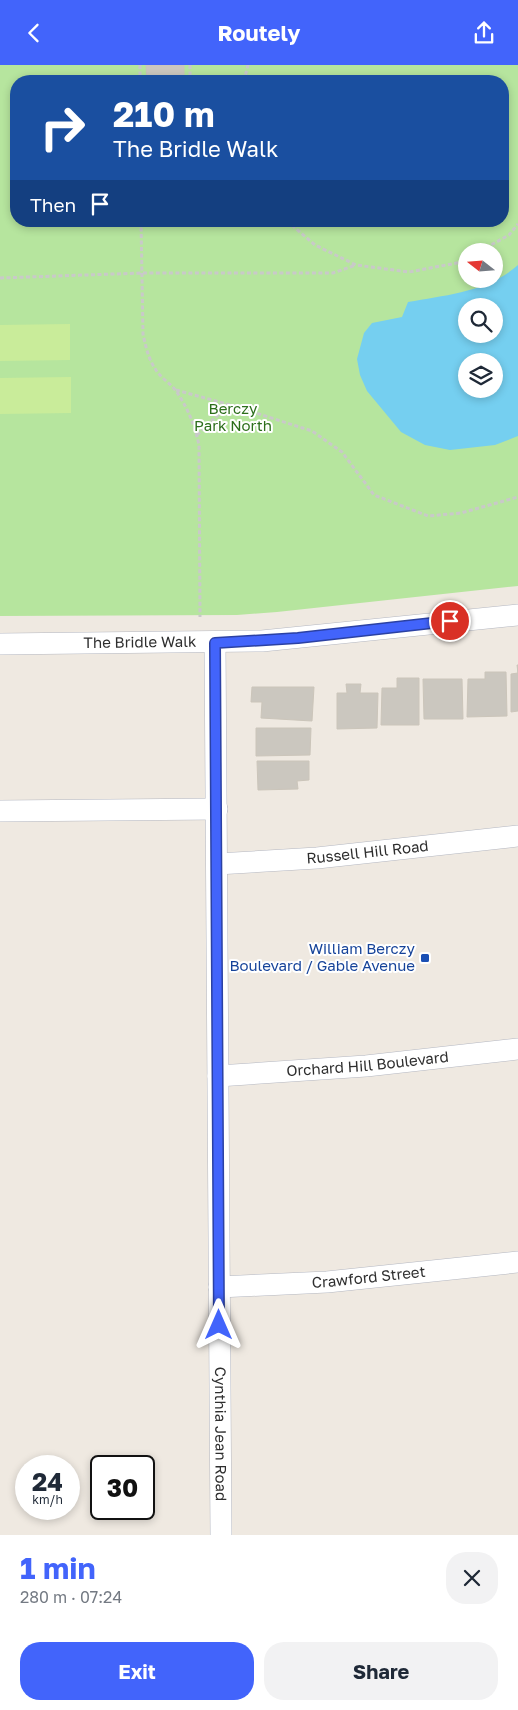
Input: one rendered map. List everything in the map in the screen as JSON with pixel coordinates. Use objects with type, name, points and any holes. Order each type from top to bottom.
[{"type":"street","name":"The Bridle Walk","points":[[0,644],[215,643],[298,638],[518,615]]},
{"type":"street","name":"Cynthia Jean Road","points":[[215,643],[221,1535]]},
{"type":"street","points":[[0,811],[217,809]]},
{"type":"street","name":"Russell Hill Road","points":[[217,864],[317,858],[518,836]]},
{"type":"street","name":"Orchard Hill Boulevard","points":[[218,1076],[366,1066],[518,1049]]},
{"type":"street","name":"Crawford Street","points":[[219,1287],[327,1282],[518,1262]]},
{"type":"path","points":[[494,243],[508,235],[518,224]]},
{"type":"path","points":[[141,227],[143,334],[146,350],[153,365],[175,390],[188,412],[199,445],[200,617]]},
{"type":"path","points":[[294,227],[315,245],[356,265],[409,272],[458,263]]},
{"type":"path","points":[[0,278],[142,273],[333,273],[356,265]]},
{"type":"path","points":[[175,390],[234,406],[312,431],[342,452],[374,495],[428,516],[461,513],[518,497]]},
{"type":"path","points":[[197,435],[219,414],[234,406]]},
{"type":"green space","name":"Berczy Park North","points":[[0,65],[518,65],[518,586],[237,615],[0,616]]},
{"type":"green space","points":[[70,324],[70,360],[0,361],[0,325]]},
{"type":"green space","points":[[71,377],[71,413],[0,414],[0,378]]},
{"type":"water","points":[[518,265],[518,436],[495,445],[450,450],[425,445],[401,432],[367,391],[360,375],[357,359],[364,333],[372,323],[402,317],[408,302],[476,288],[503,288],[503,276]]},
{"type":"building","points":[[146,65],[184,65],[184,75],[147,75]]},
{"type":"building","points":[[485,672],[506,672],[507,716],[467,717],[468,679],[485,679]]},
{"type":"building","points":[[518,673],[518,711],[511,712],[511,674]]},
{"type":"building","points":[[397,678],[419,678],[419,725],[381,725],[382,688],[397,688]]},
{"type":"building","points":[[423,679],[462,679],[463,719],[424,719]]},
{"type":"building","points":[[346,684],[361,684],[360,693],[378,693],[377,728],[337,729],[337,693],[347,693]]},
{"type":"building","points":[[252,687],[314,687],[312,721],[261,718],[262,702],[251,702]]},
{"type":"building","points":[[256,728],[311,728],[310,755],[256,756]]},
{"type":"building","points":[[257,761],[309,761],[309,780],[297,781],[298,789],[258,790]]},
{"type":"place","name":"William Berczy Boulevard / Gable Avenue","points":[[425,958]]},
{"type":"route","points":[[219,1325],[215,643],[298,638],[450,621]]}]
